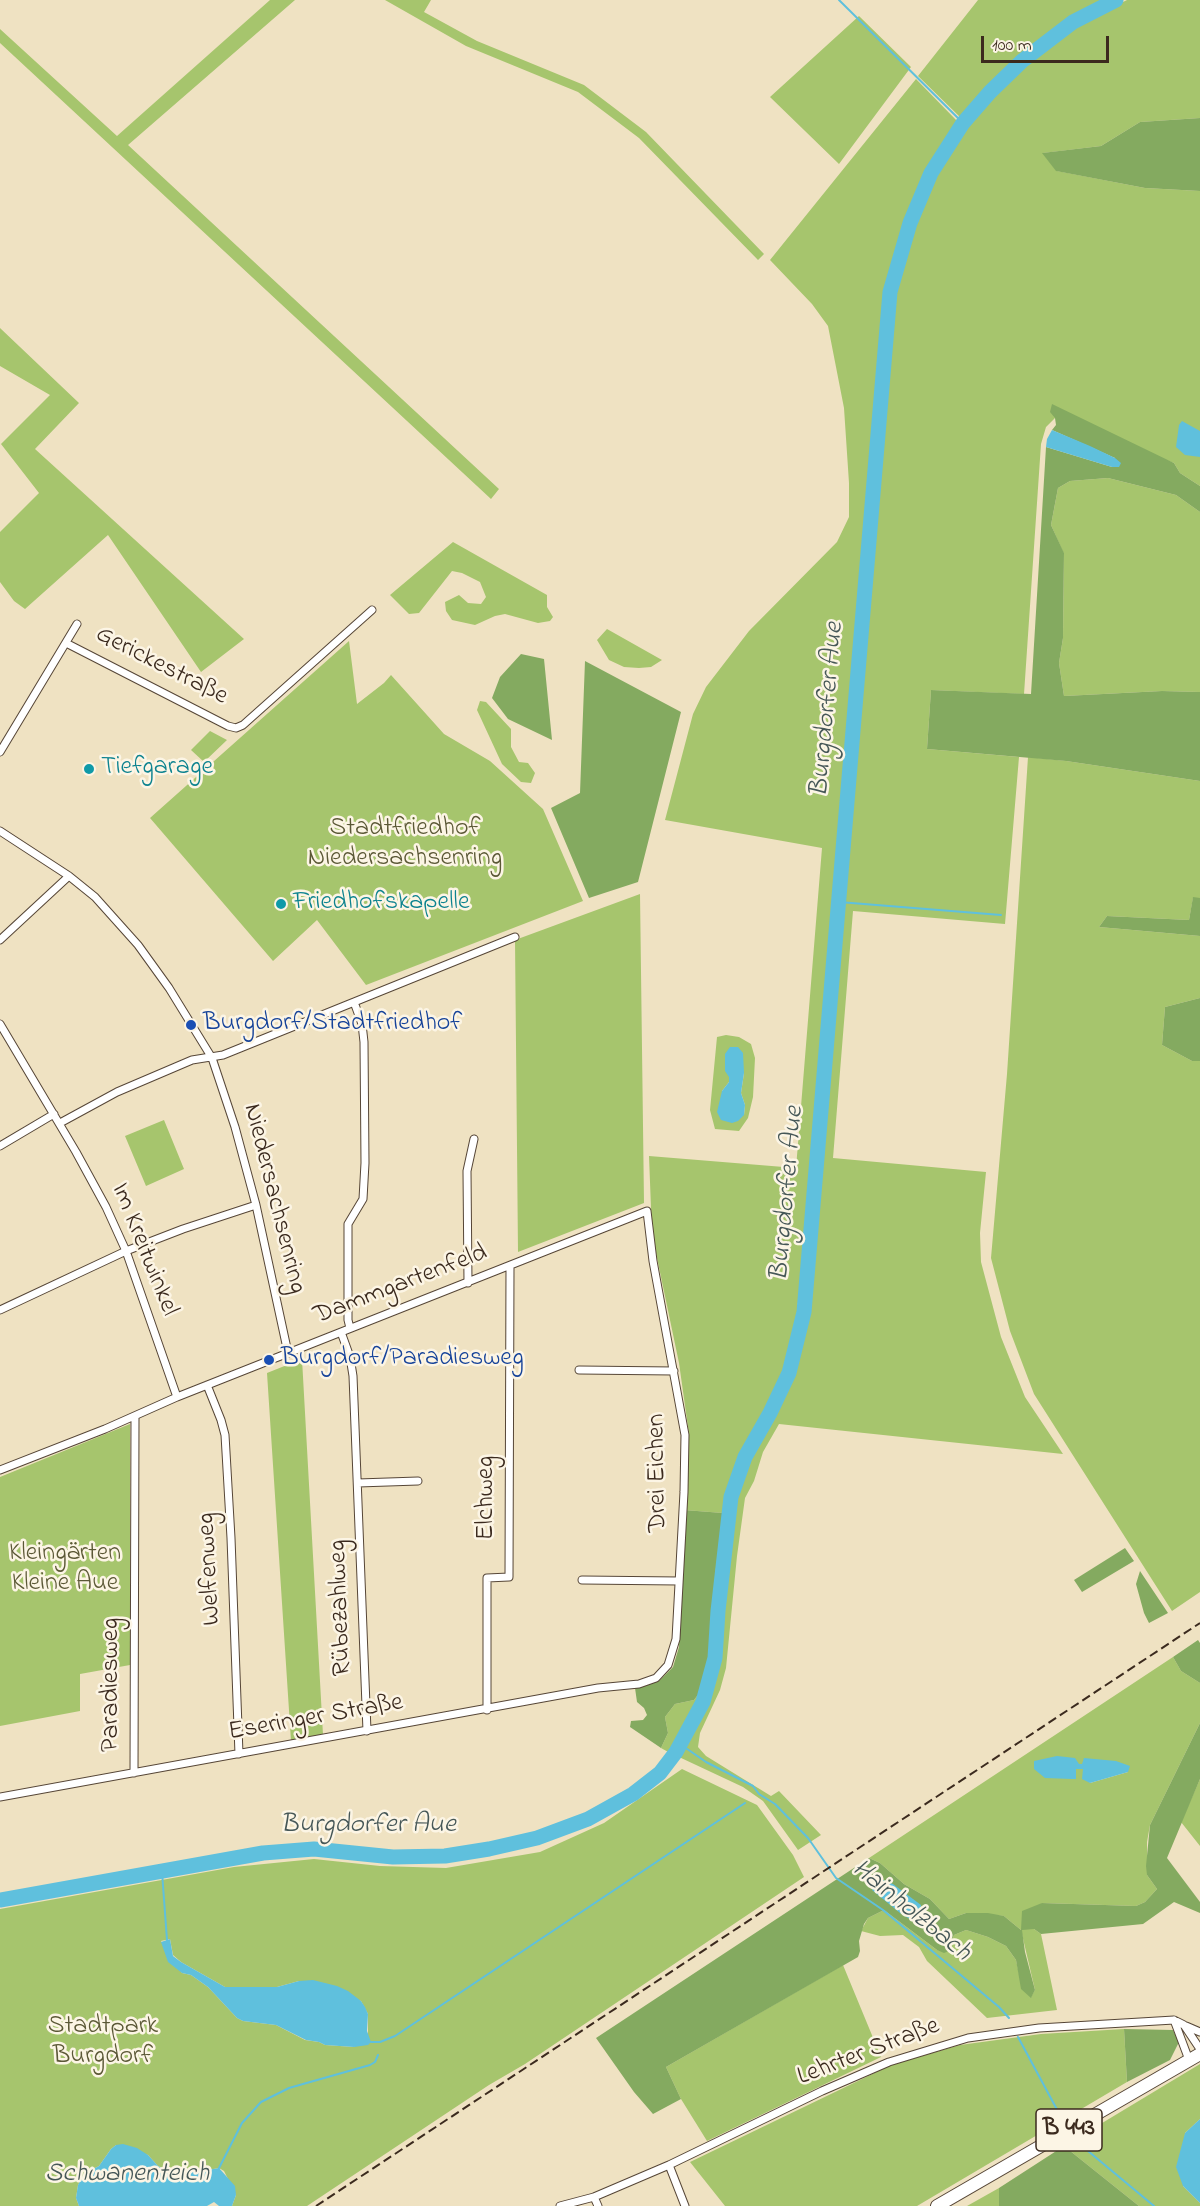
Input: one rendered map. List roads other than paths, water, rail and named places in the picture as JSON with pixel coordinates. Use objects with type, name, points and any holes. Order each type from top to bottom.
[{"type":"main road","name":"B 443","points":[[937,2206],[1196,2054]]},
{"type":"street","name":"Gerickestraße","points":[[66,643],[236,728],[243,725],[372,610]]},
{"type":"street","points":[[0,752],[77,624]]},
{"type":"street","name":"Niedersachsenring","points":[[0,831],[69,876],[95,897],[138,945],[169,988],[212,1058],[235,1127],[256,1205],[288,1353]]},
{"type":"street","points":[[0,940],[69,876]]},
{"type":"street","points":[[60,1123],[117,1092],[192,1060],[223,1055],[515,937]]},
{"type":"street","points":[[350,1328],[348,1320],[348,1224],[363,1199],[364,1163],[364,1042],[362,1024],[354,1002]]},
{"type":"street","name":"Im Kreitwinkel","points":[[0,1024],[60,1123],[106,1208],[126,1251],[177,1397]]},
{"type":"street","points":[[0,1146],[54,1114]]},
{"type":"street","points":[[468,1283],[467,1171],[474,1139]]},
{"type":"street","points":[[0,1310],[126,1251],[256,1205]]},
{"type":"street","name":"Dammgartenfeld","points":[[0,1470],[105,1429],[177,1397],[647,1211]]},
{"type":"street","name":"Drei Eichen","points":[[639,1683],[656,1678],[668,1665],[676,1639],[685,1435],[653,1261],[647,1211]]},
{"type":"street","name":"Elchweg","points":[[486,1710],[487,1578],[509,1577],[510,1266]]},
{"type":"street","name":"Rübezahlweg","points":[[341,1332],[350,1358],[353,1376],[367,1731]]},
{"type":"street","points":[[579,1370],[674,1371]]},
{"type":"street","name":"Welfenweg","points":[[207,1385],[225,1435],[232,1549],[239,1754]]},
{"type":"street","name":"Paradiesweg","points":[[134,1773],[135,1416]]},
{"type":"street","points":[[358,1483],[418,1481]]},
{"type":"street","points":[[582,1580],[679,1581]]},
{"type":"street","name":"Eseringer Straße","points":[[0,1797],[598,1688],[639,1683]]},
{"type":"street","points":[[1174,2020],[1196,2054]]},
{"type":"street","name":"Lehrter Straße","points":[[560,2206],[594,2197],[669,2166],[812,2096],[889,2062],[968,2037],[1039,2028],[1174,2020],[1184,2025],[1191,2033],[1196,2054]]},
{"type":"street","points":[[1184,2025],[1200,2032]]},
{"type":"street","points":[[669,2166],[685,2206]]},
{"type":"street","points":[[594,2197],[598,2206]]},
{"type":"water","points":[[1182,421],[1200,431],[1200,457],[1185,455],[1176,447],[1179,425]]},
{"type":"water","points":[[1052,430],[1115,458],[1121,463],[1119,467],[1112,467],[1046,447]]},
{"type":"water","points":[[730,1047],[738,1047],[743,1053],[744,1073],[741,1093],[745,1105],[744,1115],[732,1123],[721,1120],[717,1112],[722,1091],[729,1082],[725,1071],[725,1054]]},
{"type":"water","points":[[1057,1756],[1075,1758],[1079,1764],[1082,1764],[1084,1758],[1116,1761],[1130,1766],[1128,1772],[1090,1783],[1082,1779],[1083,1769],[1076,1769],[1076,1779],[1072,1779],[1045,1778],[1034,1769],[1034,1761]]},
{"type":"water","points":[[880,1879],[893,1884],[921,1905],[920,1914],[913,1921],[872,1890]]},
{"type":"water","points":[[170,1939],[173,1956],[225,1987],[277,1987],[313,1980],[348,1991],[365,2007],[368,2014],[367,2031],[371,2042],[368,2045],[354,2047],[325,2045],[306,2040],[276,2025],[243,2021],[237,2018],[208,1987],[191,1975],[182,1973],[168,1962],[161,1942]]},
{"type":"water","points":[[1200,2119],[1200,2203],[1183,2186],[1176,2167],[1185,2133]]},
{"type":"water","name":"Schwanenteich","points":[[123,2144],[137,2148],[167,2171],[196,2172],[219,2168],[235,2186],[236,2195],[232,2206],[219,2206],[214,2202],[207,2206],[79,2206],[76,2198],[78,2185],[84,2174],[99,2166],[116,2145]]},
{"type":"waterway","points":[[839,0],[963,123]]},
{"type":"waterway","name":"Burgdorfer Aue","points":[[0,1900],[263,1853],[314,1849],[393,1857],[445,1856],[489,1849],[537,1838],[588,1819],[633,1794],[660,1773],[676,1752],[703,1702],[715,1658],[731,1497],[745,1457],[789,1373],[804,1312],[890,292],[910,223],[931,173],[963,123],[990,92],[1022,61],[1073,22],[1116,0]]},
{"type":"waterway","points":[[839,902],[1001,915]]},
{"type":"waterway","name":"Hainholzbach","points":[[680,1744],[706,1762],[753,1786],[759,1794],[775,1804],[808,1838],[836,1878],[883,1910],[999,2007],[1009,2018]]},
{"type":"waterway","points":[[371,2042],[380,2042],[395,2036],[745,1803]]},
{"type":"waterway","points":[[162,1872],[167,1940]]},
{"type":"waterway","name":"Hainholzbach","points":[[1018,2037],[1061,2117]]},
{"type":"waterway","points":[[219,2168],[242,2123],[261,2102],[289,2088],[370,2065],[375,2062],[378,2055]]},
{"type":"waterway","name":"Hainholzbach","points":[[1076,2141],[1154,2206]]},
{"type":"railway","points":[[316,2206],[1200,1623]]},
{"type":"place","name":"Tiefgarage","points":[[89,769]]},
{"type":"place","name":"Friedhofskapelle","points":[[281,904]]},
{"type":"place","name":"Burgdorf/Stadtfriedhof","points":[[191,1025]]},
{"type":"place","name":"Burgdorf/Paradiesweg","points":[[269,1360]]},
{"type":"park label","name":"Stadtfriedhof Niedersachsenring","points":[[405,845]]},
{"type":"park label","name":"Kleingärten Kleine Aue","points":[[65,1570]]},
{"type":"park label","name":"Stadtpark Burgdorf","points":[[103,2043]]}]
